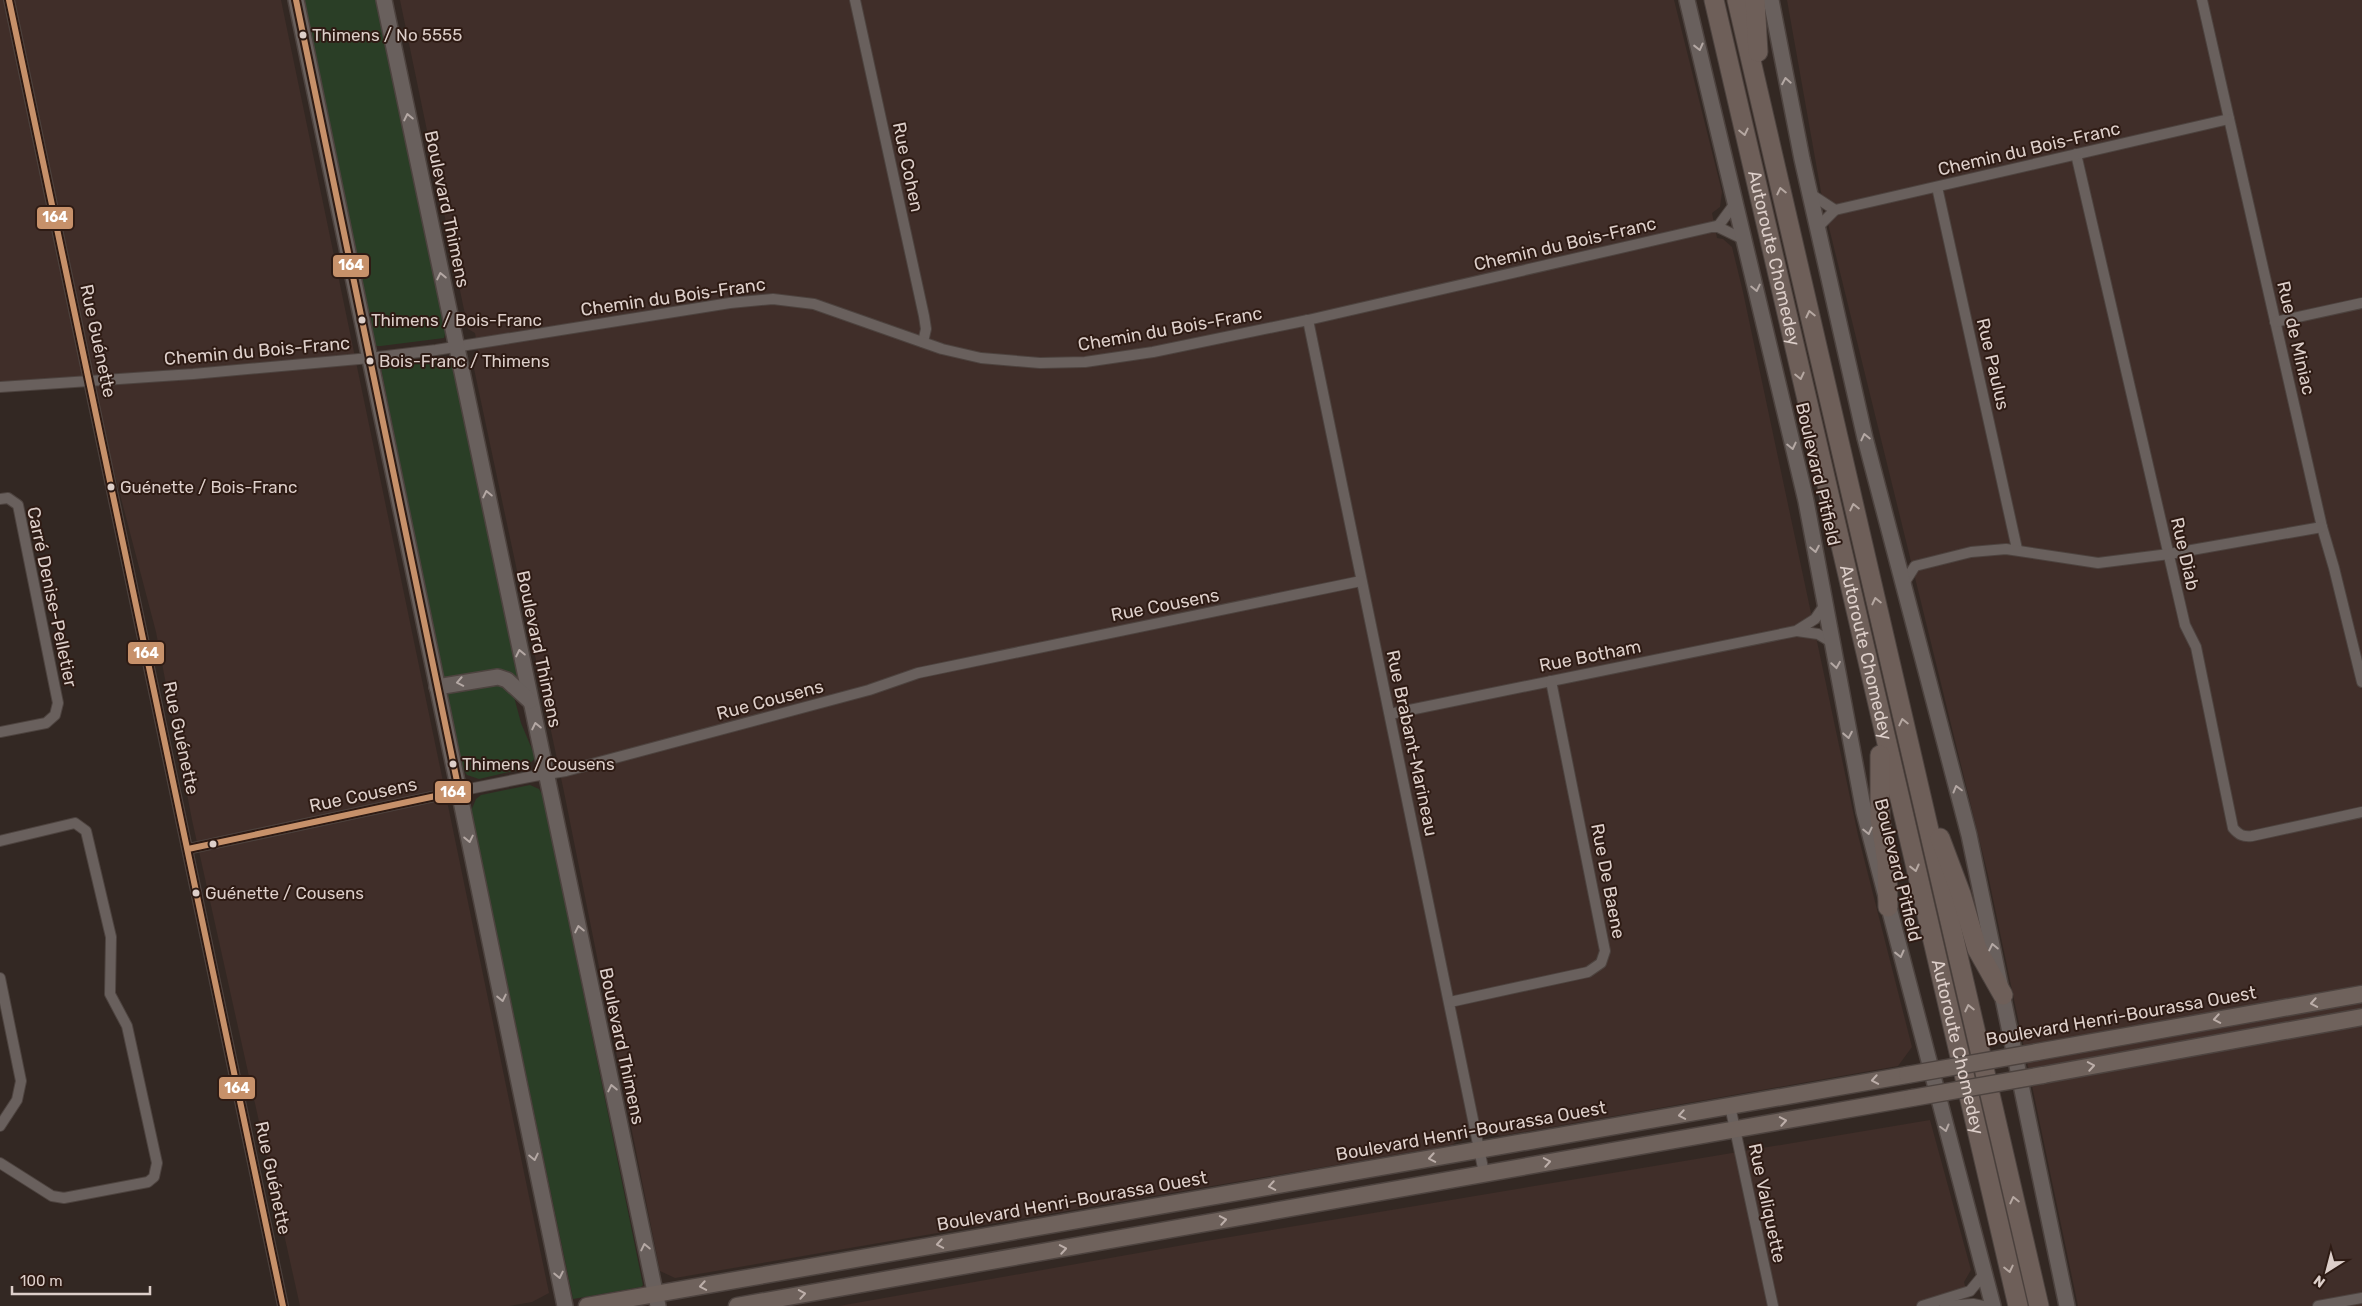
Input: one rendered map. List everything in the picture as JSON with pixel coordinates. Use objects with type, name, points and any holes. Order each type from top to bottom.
[{"type":"highway","name":"Autoroute Chomedey","points":[[1714,0],[1880,721],[2018,1306]]},
{"type":"highway","name":"Autoroute Chomedey","points":[[1737,0],[2039,1306]]},
{"type":"highway","points":[[1755,0],[1762,106]]},
{"type":"highway","points":[[1880,721],[1880,818],[1887,862],[1888,907]]},
{"type":"highway","points":[[1914,769],[1961,894],[1978,949],[2003,995]]},
{"type":"main road","name":"Boulevard Henri-Bourassa Ouest","points":[[587,1306],[656,1300],[1480,1150],[2362,994]]},
{"type":"main road","points":[[737,1306],[2362,1017]]},
{"type":"street","name":"Rue Guénette","points":[[9,0],[283,1306]]},
{"type":"street","points":[[296,0],[565,1306]]},
{"type":"street","name":"Boulevard Thimens","points":[[384,0],[656,1300]]},
{"type":"street","name":"Rue Cohen","points":[[855,0],[924,316],[926,329],[923,342]]},
{"type":"street","name":"Boulevard Pitfield","points":[[1687,0],[1806,501],[1864,812],[1993,1306]]},
{"type":"street","points":[[1771,0],[1817,228],[1894,552],[1969,835],[2067,1306]]},
{"type":"street","name":"Rue de Miniac","points":[[2202,0],[2322,527],[2359,650],[2362,682]]},
{"type":"street","name":"Chemin du Bois-Franc","points":[[1835,210],[2229,119]]},
{"type":"street","name":"Rue Diab","points":[[2076,154],[2185,625],[2196,647],[2233,828],[2244,837],[2362,812]]},
{"type":"street","name":"Rue Paulus","points":[[1937,187],[2017,549]]},
{"type":"street","points":[[1809,193],[1835,210],[1817,228]]},
{"type":"street","points":[[1736,202],[1719,226],[1745,240]]},
{"type":"street","name":"Chemin du Bois-Franc","points":[[0,387],[193,374],[370,358],[730,303],[773,299],[821,306],[959,353],[995,360],[1040,363],[1076,362],[1153,352],[1308,320],[1719,226]]},
{"type":"street","points":[[2275,322],[2362,303]]},
{"type":"street","name":"Rue Brabant-Marineau","points":[[1308,320],[1484,1173]]},
{"type":"street","name":"Carré Denise-Pelletier","points":[[0,499],[8,498],[18,505],[58,703],[55,715],[46,723],[0,732]]},
{"type":"street","points":[[1903,586],[1915,566],[1971,552],[2017,549],[2098,563],[2169,554],[2322,527]]},
{"type":"street","points":[[1894,552],[1915,566]]},
{"type":"street","name":"Rue Cousens","points":[[188,849],[459,791],[546,774],[566,772],[869,690],[918,673],[1361,581]]},
{"type":"street","name":"Rue Botham","points":[[1390,714],[1796,630],[1815,620],[1826,603]]},
{"type":"street","name":"Rue Botham","points":[[1796,630],[1818,634],[1832,643]]},
{"type":"street","points":[[437,686],[498,677],[507,680],[530,701]]},
{"type":"street","name":"Rue De Baene","points":[[1450,1002],[1588,972],[1601,964],[1605,951],[1551,680]]},
{"type":"street","points":[[0,841],[75,823],[86,831],[111,937],[110,994],[128,1026],[157,1163],[154,1177],[148,1182],[64,1198],[52,1196],[0,1163]]},
{"type":"street","points":[[0,978],[21,1081],[17,1100],[0,1126]]},
{"type":"street","name":"Rue Valiquette","points":[[1730,1106],[1772,1306]]},
{"type":"street","points":[[1922,1306],[1970,1291],[1984,1274]]},
{"type":"street","points":[[2318,1306],[2362,1298]]},
{"type":"street","points":[[1945,1306],[1972,1304],[1984,1306]]},
{"type":"shaded area","points":[[0,0],[281,0],[549,1293],[532,1302],[509,1306],[300,1306],[192,820],[156,632],[90,380],[0,388]]},
{"type":"shaded area","points":[[400,0],[1674,0],[1722,192],[1720,207],[1712,213],[1717,238],[1723,239],[1732,247],[1743,292],[1858,835],[1912,1047],[1898,1066],[1501,1136],[1491,1132],[1462,1138],[1452,1145],[675,1278],[660,1271],[564,792],[473,364],[479,357],[475,333],[468,329]]},
{"type":"shaded area","points":[[1787,0],[2362,0],[2362,1306],[2078,1306],[1988,875],[1823,203]]},
{"type":"shaded area","points":[[1930,1120],[1971,1270],[1964,1282],[1971,1306],[839,1306],[1206,1241]]},
{"type":"green space","points":[[302,0],[377,0],[446,331],[444,338],[381,346],[377,346],[374,343]]},
{"type":"green space","points":[[451,359],[519,681],[513,693],[521,723],[534,754],[534,759],[526,768],[479,779],[467,775],[460,765],[381,368]]},
{"type":"green space","points":[[530,785],[539,789],[543,796],[643,1285],[641,1287],[573,1299],[471,811],[476,799],[481,795]]},
{"type":"transit line","name":"164","points":[[9,0],[283,1306]]},
{"type":"transit line","name":"164","points":[[188,849],[459,791],[296,0]]},
{"type":"place","name":"Thimens / No 5555","points":[[303,35]]},
{"type":"place","name":"Thimens / Bois-Franc","points":[[362,320]]},
{"type":"place","name":"Bois-Franc / Thimens","points":[[370,361]]},
{"type":"place","name":"Guénette / Bois-Franc","points":[[111,487]]},
{"type":"place","name":"Thimens / Cousens","points":[[453,764]]},
{"type":"place","name":"Guénette / Cousens","points":[[196,893]]}]
